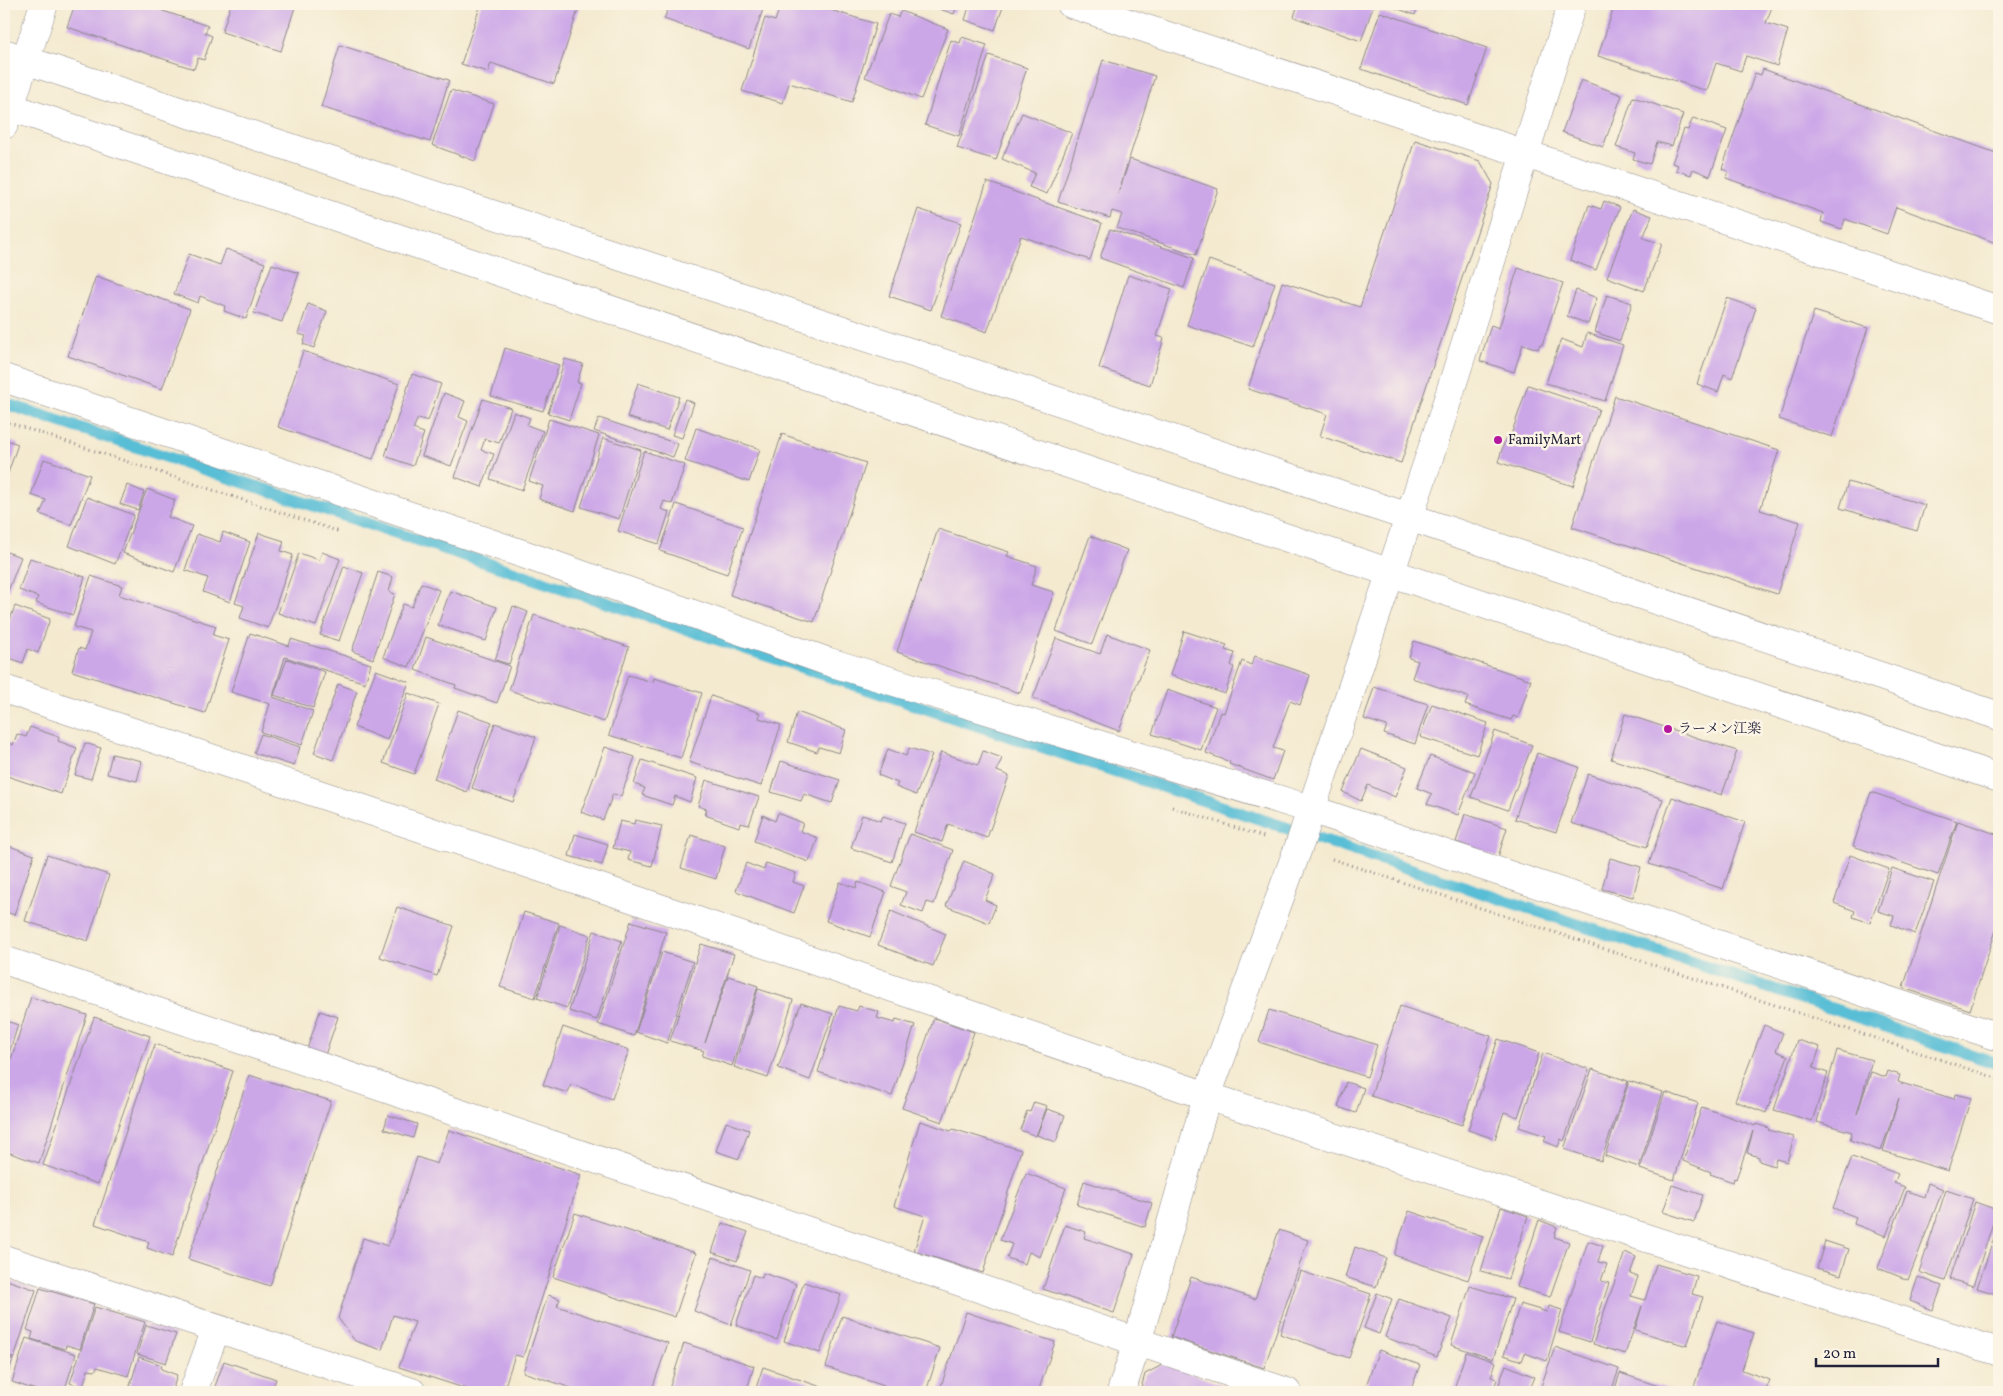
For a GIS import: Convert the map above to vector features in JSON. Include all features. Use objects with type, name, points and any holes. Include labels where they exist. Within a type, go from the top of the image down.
[{"type":"street","points":[[44,4],[14,56],[6,112],[1999,778]]},
{"type":"street","points":[[1071,4],[1999,310]]},
{"type":"street","points":[[1121,1392],[1137,1343],[1207,1096],[1300,843],[1434,443],[1572,4]]},
{"type":"street","points":[[14,56],[1409,517],[1999,716]]},
{"type":"street","points":[[4,378],[526,555],[826,661],[1310,812],[1999,1037]]},
{"type":"street","points":[[4,689],[625,896],[1207,1096],[1999,1352]]},
{"type":"street","points":[[4,960],[1287,1392]]},
{"type":"street","points":[[4,1259],[412,1392]]},
{"type":"street","points":[[193,1392],[216,1329]]},
{"type":"building","points":[[75,4],[142,4],[208,26],[205,33],[212,36],[204,60],[198,58],[194,69],[67,27]]},
{"type":"building","points":[[231,4],[296,4],[281,51],[222,32]]},
{"type":"building","points":[[481,4],[580,4],[554,84],[491,63],[488,72],[461,64]]},
{"type":"building","points":[[670,4],[765,4],[749,49],[664,19]]},
{"type":"building","points":[[781,4],[811,4],[876,24],[852,102],[789,83],[783,103],[742,91],[765,18],[775,21]]},
{"type":"building","points":[[925,4],[958,4],[954,14]]},
{"type":"building","points":[[970,4],[1004,4],[995,30],[965,20]]},
{"type":"building","points":[[1298,4],[1374,4],[1361,41],[1294,17]]},
{"type":"building","points":[[1385,4],[1419,4],[1415,15]]},
{"type":"building","points":[[1615,4],[1773,4],[1766,23],[1788,30],[1777,66],[1746,56],[1741,71],[1716,63],[1707,91],[1598,56]]},
{"type":"building","points":[[901,11],[948,29],[921,99],[865,77],[889,14],[898,17]]},
{"type":"building","points":[[1380,12],[1487,48],[1468,105],[1361,69]]},
{"type":"building","points":[[962,37],[987,45],[959,136],[925,125],[951,40],[960,43]]},
{"type":"building","points":[[340,45],[449,80],[430,142],[321,107]]},
{"type":"building","points":[[989,55],[1027,68],[996,160],[957,148]]},
{"type":"building","points":[[1103,60],[1155,76],[1118,194],[1130,159],[1218,189],[1196,255],[1117,228],[1122,214],[1112,211],[1110,218],[1058,202]]},
{"type":"building","points":[[1763,69],[1999,154],[1999,244],[1896,207],[1887,234],[1845,219],[1842,229],[1821,222],[1823,213],[1726,178],[1728,171],[1722,169],[1755,73],[1761,75]]},
{"type":"building","points":[[1581,80],[1622,95],[1603,147],[1562,132]]},
{"type":"building","points":[[451,90],[494,104],[475,161],[432,145]]},
{"type":"building","points":[[1633,97],[1683,114],[1672,146],[1657,142],[1650,164],[1633,159],[1635,153],[1616,147]]},
{"type":"building","points":[[1022,113],[1072,133],[1047,194],[1029,187],[1035,173],[1002,159]]},
{"type":"building","points":[[1693,118],[1727,130],[1710,176],[1693,169],[1691,175],[1676,170],[1678,165],[1672,163],[1684,129],[1688,130]]},
{"type":"building","points":[[1415,140],[1480,161],[1493,184],[1401,463],[1320,436],[1327,414],[1248,389],[1282,282],[1360,307]]},
{"type":"building","points":[[987,182],[1102,223],[1090,260],[1021,236],[987,332],[941,316]]},
{"type":"building","points":[[1604,201],[1620,207],[1596,270],[1570,260],[1589,205],[1601,209]]},
{"type":"building","points":[[918,209],[961,223],[931,310],[889,296]]},
{"type":"building","points":[[1633,209],[1652,216],[1643,238],[1662,244],[1644,291],[1607,277]]},
{"type":"building","points":[[1110,229],[1194,258],[1184,288],[1100,258]]},
{"type":"building","points":[[226,249],[265,263],[246,319],[224,311],[225,306],[200,296],[198,303],[174,294],[189,254],[220,265]]},
{"type":"building","points":[[1209,260],[1275,283],[1253,347],[1187,325]]},
{"type":"building","points":[[272,264],[299,273],[282,322],[254,313]]},
{"type":"building","points":[[1518,268],[1563,283],[1542,345],[1540,344],[1538,349],[1523,344],[1514,372],[1480,361],[1491,325],[1499,328]]},
{"type":"building","points":[[1128,275],[1172,289],[1157,336],[1164,338],[1150,385],[1099,368]]},
{"type":"building","points":[[96,276],[190,309],[162,389],[68,356]]},
{"type":"building","points":[[1576,290],[1597,298],[1588,324],[1567,316]]},
{"type":"building","points":[[1607,295],[1632,303],[1620,341],[1595,332]]},
{"type":"building","points":[[1727,298],[1756,308],[1732,378],[1724,374],[1718,392],[1697,384]]},
{"type":"building","points":[[308,304],[327,311],[314,348],[303,344],[306,336],[298,334]]},
{"type":"building","points":[[1814,311],[1868,328],[1832,437],[1779,419]]},
{"type":"building","points":[[1587,333],[1623,345],[1605,401],[1546,383],[1561,339],[1583,347]]},
{"type":"building","points":[[505,348],[559,365],[543,411],[491,396]]},
{"type":"building","points":[[303,351],[399,384],[373,459],[278,427]]},
{"type":"building","points":[[565,359],[583,364],[577,382],[581,383],[569,420],[548,413]]},
{"type":"building","points":[[412,374],[441,384],[428,421],[418,418],[413,429],[424,433],[413,466],[385,456]]},
{"type":"building","points":[[638,383],[679,397],[667,430],[627,417]]},
{"type":"building","points":[[1528,385],[1599,409],[1573,486],[1498,462],[1506,437],[1510,438]]},
{"type":"building","points":[[444,393],[465,401],[459,417],[468,421],[451,466],[422,456]]},
{"type":"building","points":[[1615,396],[1779,450],[1760,510],[1800,522],[1777,594],[1572,527]]},
{"type":"building","points":[[483,399],[511,408],[499,443],[485,439],[481,450],[494,454],[482,487],[455,477]]},
{"type":"building","points":[[685,399],[694,403],[682,438],[672,435]]},
{"type":"building","points":[[514,412],[530,418],[527,425],[543,431],[522,490],[490,479]]},
{"type":"building","points":[[599,418],[678,444],[673,457],[594,431]]},
{"type":"building","points":[[549,419],[599,435],[575,511],[539,499],[543,486],[529,481]]},
{"type":"building","points":[[696,428],[760,449],[749,482],[685,461]]},
{"type":"building","points":[[782,434],[866,463],[814,622],[730,595]]},
{"type":"building","points":[[603,438],[641,450],[619,519],[581,507]]},
{"type":"building","points":[[4,439],[18,444],[7,476],[4,475]]},
{"type":"building","points":[[644,451],[685,465],[672,504],[664,501],[661,509],[669,512],[659,544],[618,531]]},
{"type":"building","points":[[44,459],[90,475],[71,525],[40,514],[46,500],[31,495]]},
{"type":"building","points":[[1848,482],[1925,505],[1917,531],[1840,508]]},
{"type":"building","points":[[127,485],[144,492],[138,510],[120,504]]},
{"type":"building","points":[[147,489],[175,500],[168,517],[192,526],[174,572],[123,553]]},
{"type":"building","points":[[87,497],[134,515],[115,564],[69,546]]},
{"type":"building","points":[[676,504],[743,527],[727,574],[660,551]]},
{"type":"building","points":[[938,529],[1009,552],[1007,556],[1037,566],[1031,585],[1054,592],[1020,693],[897,652]]},
{"type":"building","points":[[223,532],[250,542],[230,602],[203,592],[208,578],[185,570],[197,534],[220,542]]},
{"type":"building","points":[[259,533],[284,541],[281,551],[293,555],[268,628],[240,618],[244,606],[235,603]]},
{"type":"building","points":[[1090,536],[1127,550],[1092,644],[1056,631]]},
{"type":"building","points":[[4,551],[21,557],[5,599],[4,598]]},
{"type":"building","points":[[322,552],[340,559],[316,626],[278,613],[299,553],[319,560]]},
{"type":"building","points":[[30,558],[85,577],[73,615],[36,603],[38,597],[19,590]]},
{"type":"building","points":[[344,566],[363,573],[339,641],[320,635]]},
{"type":"building","points":[[378,572],[393,577],[389,592],[395,594],[373,659],[352,651]]},
{"type":"building","points":[[91,576],[122,586],[119,595],[216,626],[213,635],[229,640],[205,713],[72,671],[79,648],[85,650],[91,632],[74,627]]},
{"type":"building","points":[[421,583],[439,590],[409,667],[383,657],[403,604],[412,607]]},
{"type":"building","points":[[450,591],[497,607],[486,641],[438,625]]},
{"type":"building","points":[[15,606],[50,619],[38,653],[28,649],[23,663],[4,656],[4,636]]},
{"type":"building","points":[[513,606],[528,612],[509,664],[495,660]]},
{"type":"building","points":[[534,615],[629,647],[604,722],[509,690]]},
{"type":"building","points":[[1184,631],[1227,645],[1225,650],[1235,653],[1231,665],[1234,667],[1225,694],[1170,675]]},
{"type":"building","points":[[250,633],[289,646],[291,639],[371,664],[365,683],[285,657],[273,697],[313,711],[302,745],[261,732],[270,704],[231,692]]},
{"type":"building","points":[[1107,634],[1150,650],[1119,731],[1033,698],[1056,638],[1100,654]]},
{"type":"building","points":[[426,637],[510,666],[497,703],[455,688],[456,685],[415,670]]},
{"type":"building","points":[[1414,641],[1531,680],[1518,718],[1513,716],[1511,720],[1465,705],[1468,697],[1412,678],[1418,661],[1409,658]]},
{"type":"building","points":[[1255,656],[1310,675],[1300,705],[1290,701],[1273,748],[1283,751],[1273,780],[1229,764],[1230,762],[1206,753],[1220,712],[1224,713],[1242,661],[1251,665]]},
{"type":"building","points":[[287,659],[325,672],[313,708],[274,695]]},
{"type":"building","points":[[376,670],[409,682],[387,740],[354,727]]},
{"type":"building","points":[[628,675],[653,682],[654,678],[702,693],[681,758],[609,735]]},
{"type":"building","points":[[338,684],[357,691],[333,760],[314,753]]},
{"type":"building","points":[[1374,687],[1428,704],[1415,744],[1384,734],[1387,726],[1364,719]]},
{"type":"building","points":[[1167,690],[1216,707],[1201,750],[1152,734]]},
{"type":"building","points":[[408,693],[439,704],[414,774],[383,763]]},
{"type":"building","points":[[711,696],[760,713],[759,718],[781,725],[761,786],[689,762]]},
{"type":"building","points":[[1432,704],[1488,723],[1477,755],[1420,737]]},
{"type":"building","points":[[458,710],[492,722],[467,792],[434,779]]},
{"type":"building","points":[[797,712],[846,730],[839,753],[819,747],[817,752],[788,742]]},
{"type":"building","points":[[1625,714],[1737,751],[1722,795],[1611,759]]},
{"type":"building","points":[[495,723],[536,737],[513,802],[472,788]]},
{"type":"building","points":[[30,727],[59,737],[58,741],[77,748],[61,794],[4,775],[4,756],[8,743],[13,745],[17,734],[26,737]]},
{"type":"building","points":[[1495,731],[1532,745],[1508,810],[1471,797]]},
{"type":"building","points":[[261,734],[300,747],[294,766],[254,753]]},
{"type":"building","points":[[85,743],[101,748],[91,779],[75,775]]},
{"type":"building","points":[[605,747],[635,757],[621,796],[613,794],[603,820],[581,812]]},
{"type":"building","points":[[909,748],[932,755],[916,795],[896,787],[898,783],[878,775],[888,749],[906,756]]},
{"type":"building","points":[[1361,749],[1407,767],[1395,797],[1368,785],[1361,801],[1343,792]]},
{"type":"building","points":[[983,751],[1002,758],[997,771],[1009,776],[987,838],[948,824],[942,842],[914,832],[941,752],[978,765]]},
{"type":"building","points":[[1537,753],[1579,767],[1556,832],[1515,819]]},
{"type":"building","points":[[112,754],[142,761],[137,781],[107,774]]},
{"type":"building","points":[[1430,756],[1475,772],[1458,815],[1427,804],[1432,794],[1417,788]]},
{"type":"building","points":[[642,760],[697,778],[690,802],[675,796],[672,805],[642,795],[645,788],[634,784]]},
{"type":"building","points":[[781,761],[840,780],[832,803],[804,794],[801,801],[771,792]]},
{"type":"building","points":[[1588,774],[1663,799],[1647,847],[1571,823]]},
{"type":"building","points":[[706,780],[759,797],[749,825],[740,823],[739,827],[705,815],[707,809],[698,806]]},
{"type":"building","points":[[1871,792],[1957,821],[1938,875],[1853,846]]},
{"type":"building","points":[[1672,797],[1745,822],[1723,889],[1649,864]]},
{"type":"building","points":[[778,813],[803,823],[800,831],[818,838],[809,862],[754,841],[763,815],[775,821]]},
{"type":"building","points":[[1465,814],[1507,828],[1498,857],[1456,842]]},
{"type":"building","points":[[862,815],[881,821],[883,816],[905,823],[892,862],[851,848]]},
{"type":"building","points":[[635,820],[662,826],[652,866],[628,860],[630,852],[613,848],[620,821],[634,824]]},
{"type":"building","points":[[1958,821],[1999,835],[1999,921],[1970,1010],[1903,988]]},
{"type":"building","points":[[575,834],[608,844],[602,865],[569,856]]},
{"type":"building","points":[[910,834],[953,850],[934,904],[927,902],[923,913],[901,905],[906,892],[891,886]]},
{"type":"building","points":[[691,835],[725,846],[716,879],[681,868]]},
{"type":"building","points":[[4,844],[34,855],[14,915],[4,911]]},
{"type":"building","points":[[47,855],[109,875],[88,941],[25,921]]},
{"type":"building","points":[[1850,855],[1889,869],[1870,923],[1853,917],[1855,911],[1834,903]]},
{"type":"building","points":[[1610,858],[1641,867],[1633,897],[1602,889]]},
{"type":"building","points":[[964,861],[995,874],[985,900],[996,905],[989,923],[946,906]]},
{"type":"building","points":[[746,863],[764,870],[766,863],[796,873],[793,882],[804,886],[794,913],[736,891]]},
{"type":"building","points":[[1892,868],[1934,882],[1915,934],[1891,925],[1894,916],[1878,911]]},
{"type":"building","points":[[840,882],[856,888],[858,882],[886,892],[870,937],[826,921]]},
{"type":"building","points":[[397,907],[454,926],[437,976],[380,957]]},
{"type":"building","points":[[891,911],[946,934],[933,966],[878,945]]},
{"type":"building","points":[[524,912],[559,923],[535,998],[500,987]]},
{"type":"building","points":[[631,921],[666,932],[634,1036],[598,1024]]},
{"type":"building","points":[[560,925],[590,935],[567,1008],[537,998]]},
{"type":"building","points":[[594,931],[622,941],[597,1020],[569,1011]]},
{"type":"building","points":[[701,944],[734,954],[705,1043],[728,976],[758,986],[732,1066],[702,1056],[704,1051],[670,1041]]},
{"type":"building","points":[[662,952],[693,962],[667,1043],[636,1032]]},
{"type":"building","points":[[758,989],[793,1000],[768,1078],[734,1067]]},
{"type":"building","points":[[31,997],[87,1015],[39,1163],[4,1151],[4,1081]]},
{"type":"building","points":[[801,1003],[833,1014],[810,1080],[778,1068]]},
{"type":"building","points":[[839,1006],[857,1011],[859,1006],[879,1012],[877,1018],[895,1023],[896,1019],[915,1025],[892,1096],[818,1072]]},
{"type":"building","points":[[1400,1006],[1491,1036],[1462,1125],[1371,1096]]},
{"type":"building","points":[[1269,1010],[1377,1045],[1367,1077],[1259,1042]]},
{"type":"building","points":[[320,1011],[338,1017],[325,1055],[307,1049]]},
{"type":"building","points":[[94,1017],[150,1036],[98,1184],[43,1165]]},
{"type":"building","points":[[934,1018],[974,1032],[942,1122],[902,1108]]},
{"type":"building","points":[[4,1020],[18,1025],[4,1069]]},
{"type":"building","points":[[1764,1025],[1783,1033],[1776,1051],[1788,1056],[1766,1113],[1735,1101]]},
{"type":"building","points":[[563,1027],[629,1050],[612,1099],[571,1084],[568,1093],[543,1085]]},
{"type":"building","points":[[1498,1039],[1539,1053],[1518,1117],[1504,1112],[1495,1139],[1468,1130]]},
{"type":"building","points":[[1797,1040],[1820,1047],[1813,1068],[1828,1073],[1812,1121],[1774,1110]]},
{"type":"building","points":[[155,1044],[233,1071],[172,1257],[147,1248],[149,1242],[95,1224]]},
{"type":"building","points":[[1837,1050],[1872,1060],[1857,1114],[1871,1072],[1886,1077],[1888,1071],[1900,1075],[1898,1082],[1954,1099],[1955,1094],[1971,1098],[1948,1171],[1883,1151],[1899,1098],[1881,1151],[1850,1140],[1852,1132],[1817,1122]]},
{"type":"building","points":[[1543,1053],[1589,1069],[1564,1141],[1561,1139],[1558,1147],[1544,1141],[1546,1136],[1519,1127]]},
{"type":"building","points":[[1592,1069],[1628,1081],[1601,1161],[1564,1149]]},
{"type":"building","points":[[249,1075],[331,1101],[270,1286],[188,1259]]},
{"type":"building","points":[[1629,1081],[1663,1092],[1639,1167],[1605,1156]]},
{"type":"building","points":[[1346,1082],[1364,1088],[1356,1113],[1338,1107]]},
{"type":"building","points":[[1665,1092],[1698,1103],[1674,1180],[1640,1169]]},
{"type":"building","points":[[1034,1102],[1047,1106],[1036,1136],[1020,1130],[1027,1111],[1030,1112]]},
{"type":"building","points":[[1702,1107],[1755,1126],[1756,1124],[1769,1128],[1768,1130],[1794,1137],[1787,1162],[1776,1159],[1774,1166],[1759,1161],[1759,1157],[1747,1153],[1753,1131],[1736,1179],[1734,1178],[1733,1182],[1710,1174],[1711,1172],[1683,1161]]},
{"type":"building","points":[[1047,1109],[1065,1115],[1056,1142],[1037,1135]]},
{"type":"building","points":[[388,1115],[417,1124],[413,1138],[384,1129]]},
{"type":"building","points":[[920,1121],[1021,1150],[983,1273],[914,1251],[925,1216],[894,1206]]},
{"type":"building","points":[[726,1122],[749,1130],[739,1159],[716,1151]]},
{"type":"building","points":[[449,1130],[581,1175],[523,1357],[515,1355],[503,1392],[476,1392],[399,1367],[415,1322],[393,1315],[382,1350],[355,1341],[338,1318],[363,1238],[388,1246],[417,1157],[437,1164]]},
{"type":"building","points":[[1852,1157],[1898,1174],[1894,1183],[1905,1187],[1886,1236],[1854,1224],[1856,1217],[1833,1208]]},
{"type":"building","points":[[1026,1173],[1066,1188],[1040,1257],[1029,1252],[1025,1264],[1007,1258],[1012,1244],[1000,1240]]},
{"type":"building","points":[[1084,1181],[1152,1203],[1145,1227],[1077,1205]]},
{"type":"building","points":[[1928,1183],[1943,1189],[1908,1280],[1878,1268],[1907,1191],[1924,1197]]},
{"type":"building","points":[[1672,1185],[1703,1195],[1694,1222],[1663,1212]]},
{"type":"building","points":[[1946,1190],[1973,1199],[1945,1281],[1919,1272]]},
{"type":"building","points":[[1975,1202],[1997,1210],[1973,1286],[1950,1279]]},
{"type":"building","points":[[1501,1207],[1528,1216],[1508,1279],[1481,1271]]},
{"type":"building","points":[[1409,1211],[1483,1236],[1468,1280],[1394,1255]]},
{"type":"building","points":[[575,1213],[696,1253],[675,1317],[553,1277]]},
{"type":"building","points":[[1539,1220],[1557,1227],[1554,1237],[1569,1242],[1550,1297],[1517,1287]]},
{"type":"building","points":[[722,1223],[748,1232],[737,1261],[712,1252]]},
{"type":"building","points":[[1999,1223],[1999,1295],[1977,1288]]},
{"type":"building","points":[[1065,1225],[1086,1232],[1084,1238],[1134,1254],[1114,1313],[1043,1289]]},
{"type":"building","points":[[1279,1230],[1308,1240],[1264,1368],[1171,1337],[1191,1277],[1255,1299]]},
{"type":"building","points":[[1588,1241],[1603,1246],[1598,1262],[1607,1264],[1601,1281],[1609,1283],[1590,1342],[1559,1332]]},
{"type":"building","points":[[1825,1241],[1849,1249],[1841,1275],[1817,1268]]},
{"type":"building","points":[[1355,1247],[1386,1258],[1376,1287],[1345,1277]]},
{"type":"building","points":[[1625,1252],[1636,1257],[1630,1274],[1638,1277],[1631,1296],[1645,1300],[1656,1264],[1697,1276],[1692,1294],[1703,1297],[1687,1346],[1635,1330],[1642,1306],[1625,1354],[1593,1344]]},
{"type":"building","points":[[713,1257],[750,1270],[731,1325],[694,1311]]},
{"type":"building","points":[[1300,1271],[1371,1294],[1349,1358],[1280,1334]]},
{"type":"building","points":[[763,1273],[796,1284],[777,1340],[736,1325],[753,1275],[762,1278]]},
{"type":"building","points":[[1918,1277],[1942,1286],[1933,1310],[1910,1301]]},
{"type":"building","points":[[4,1279],[36,1290],[14,1358],[4,1354]]},
{"type":"building","points":[[804,1282],[841,1295],[820,1353],[784,1341]]},
{"type":"building","points":[[1470,1286],[1513,1299],[1493,1359],[1451,1345]]},
{"type":"building","points":[[40,1288],[94,1304],[80,1349],[66,1345],[65,1349],[31,1339],[33,1332],[27,1330]]},
{"type":"building","points":[[1377,1293],[1392,1299],[1379,1334],[1364,1328]]},
{"type":"building","points":[[548,1295],[560,1299],[557,1306],[668,1343],[651,1392],[583,1392],[523,1372]]},
{"type":"building","points":[[1399,1299],[1452,1318],[1437,1357],[1385,1337]]},
{"type":"building","points":[[1520,1304],[1547,1312],[1549,1306],[1562,1310],[1547,1361],[1525,1353],[1522,1361],[1504,1355]]},
{"type":"building","points":[[95,1307],[145,1322],[128,1376],[97,1367],[95,1371],[88,1370],[81,1392],[79,1392],[74,1390],[76,1385],[70,1383]]},
{"type":"building","points":[[966,1312],[1055,1342],[1038,1392],[939,1392]]},
{"type":"building","points":[[842,1316],[940,1348],[926,1392],[903,1392],[826,1367]]},
{"type":"building","points":[[1717,1321],[1754,1333],[1742,1370],[1770,1380],[1765,1392],[1692,1392]]},
{"type":"building","points":[[146,1325],[176,1334],[166,1363],[137,1354]]},
{"type":"building","points":[[26,1338],[76,1354],[64,1392],[42,1392],[12,1382]]},
{"type":"building","points":[[684,1343],[754,1366],[748,1386],[756,1388],[763,1367],[836,1392],[668,1392]]},
{"type":"building","points":[[1555,1347],[1619,1369],[1611,1392],[1539,1392]]},
{"type":"building","points":[[1379,1350],[1420,1365],[1410,1392],[1375,1392],[1365,1388]]},
{"type":"building","points":[[1466,1352],[1496,1362],[1491,1377],[1497,1379],[1493,1392],[1453,1392]]},
{"type":"building","points":[[4,1357],[13,1359],[4,1386]]},
{"type":"building","points":[[139,1357],[162,1365],[161,1369],[177,1375],[172,1392],[128,1392]]},
{"type":"building","points":[[224,1361],[276,1379],[271,1392],[213,1392]]},
{"type":"building","points":[[1164,1364],[1243,1392],[1140,1392],[1145,1374]]},
{"type":"building","points":[[1506,1365],[1535,1377],[1530,1389],[1538,1392],[1496,1392]]},
{"type":"building","points":[[1620,1373],[1676,1392],[1614,1392]]},
{"type":"waterway","points":[[4,403],[1999,1064]]},
{"type":"place","name":"FamilyMart","points":[[1498,440]]},
{"type":"place","name":"ラーメン江楽","points":[[1668,729]]}]
